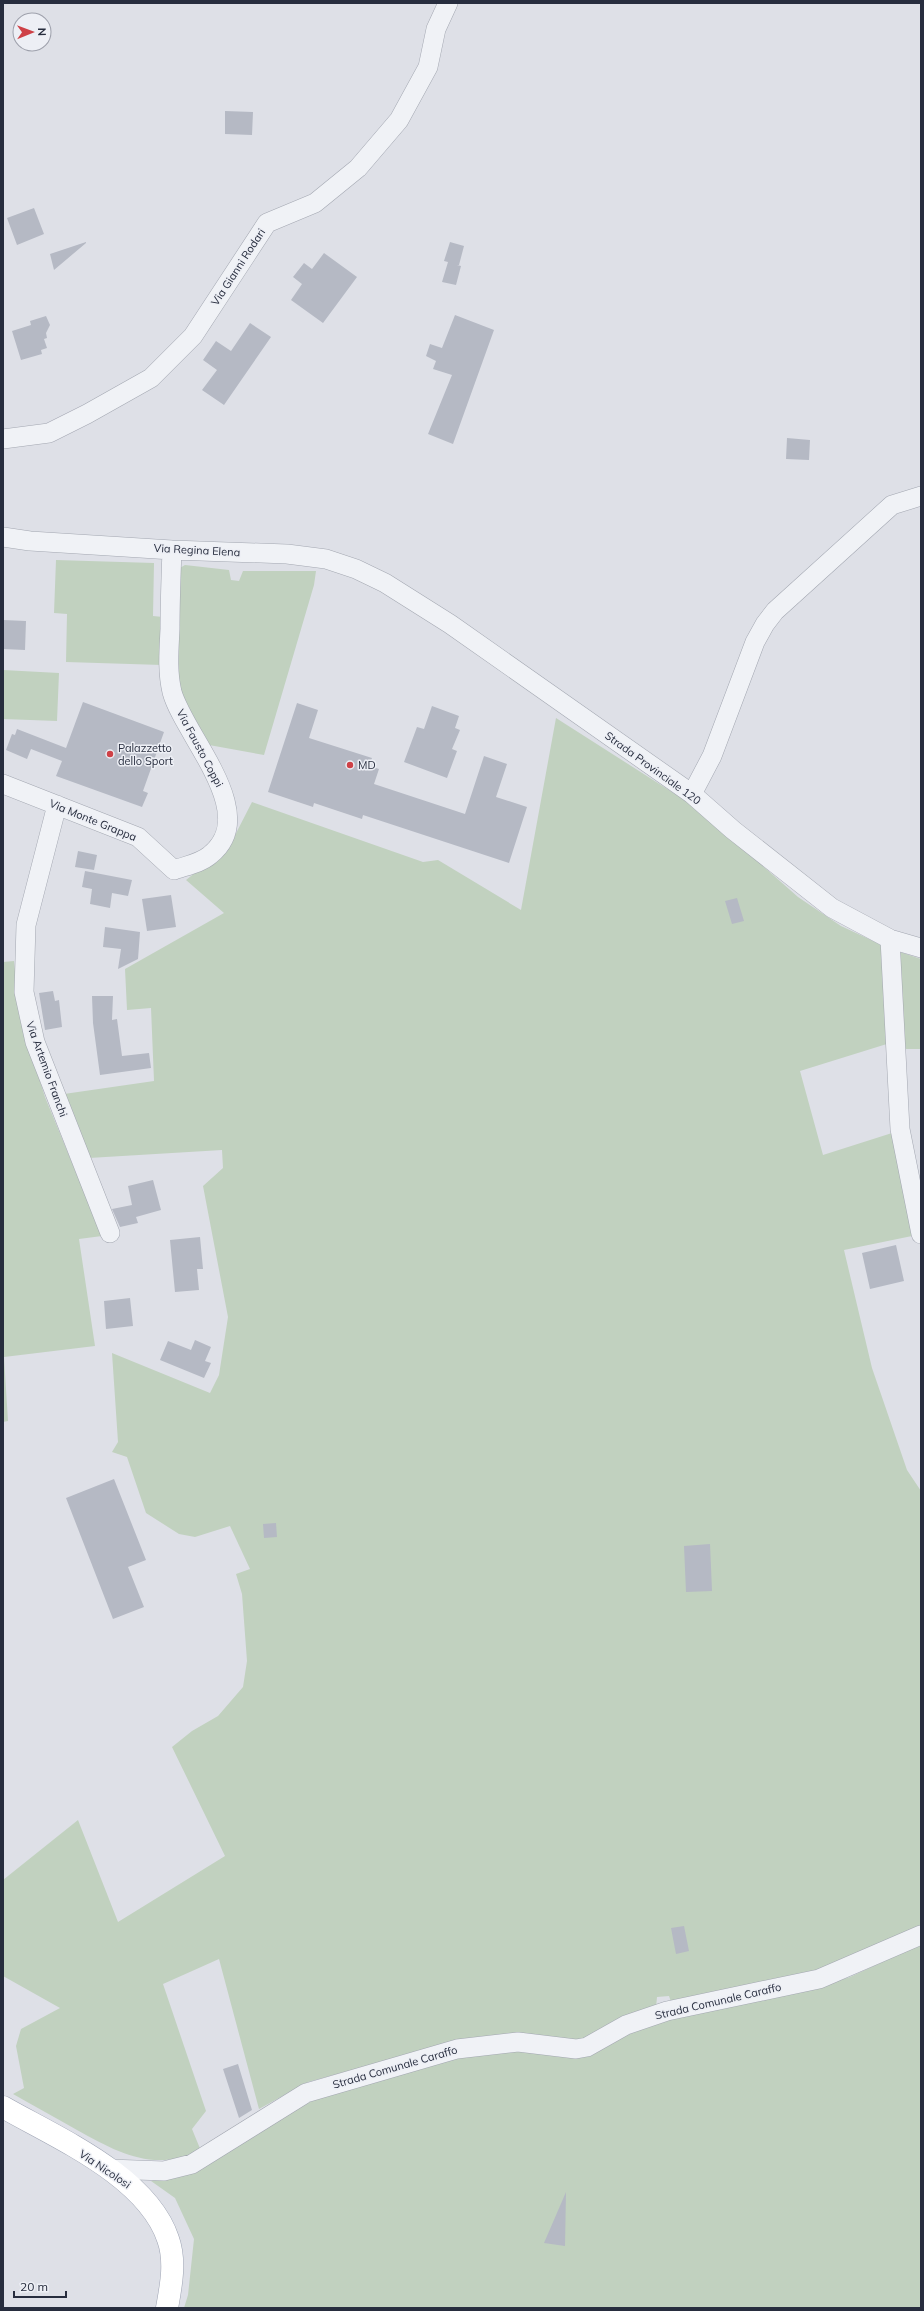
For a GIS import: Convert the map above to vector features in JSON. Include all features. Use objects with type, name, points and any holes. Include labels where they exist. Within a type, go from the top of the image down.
[{"type":"main road","name":"Via Nicolosi","points":[[3,2107],[109,2169],[129,2183],[146,2201],[160,2220],[169,2240],[172,2257],[172,2282],[167,2308]]},
{"type":"street","name":"Via Gianni Rodari","points":[[3,439],[49,433],[87,414],[151,378],[183,347],[193,336],[267,223],[315,203],[358,168],[399,120],[428,67],[436,29],[448,3]]},
{"type":"street","points":[[692,794],[712,756],[755,642],[765,624],[775,611],[869,524],[892,505],[921,496]]},
{"type":"street","name":"Via Regina Elena","points":[[3,536],[30,541],[172,550],[287,554],[326,559],[356,569],[385,583]]},
{"type":"street","name":"Via Fausto Coppi","points":[[172,550],[168,672],[172,692],[180,714],[224,794],[227,813],[226,832],[219,846],[210,856],[174,870]]},
{"type":"street","name":"Strada Provinciale 120","points":[[385,583],[450,624],[692,794],[733,830],[832,908],[890,939],[921,948]]},
{"type":"street","name":"Via Monte Grappa","points":[[3,784],[138,837],[174,870]]},
{"type":"street","name":"Via Artemio Franchi","points":[[57,805],[26,925],[24,992],[35,1042],[110,1233]]},
{"type":"street","points":[[890,939],[900,1129],[921,1234]]},
{"type":"street","name":"Strada Comunale Caraffo","points":[[109,2169],[164,2171],[192,2164],[306,2093],[457,2048],[518,2042],[576,2049],[582,2048],[626,2025],[667,2011],[819,1979],[921,1935]]},
{"type":"green space","points":[[56,560],[154,563],[153,616],[163,617],[162,665],[66,662],[67,614],[54,613]]},
{"type":"green space","points":[[185,565],[229,570],[231,580],[239,581],[243,571],[316,571],[314,585],[264,755],[209,745],[176,684],[178,569]]},
{"type":"green space","points":[[3,670],[59,673],[57,721],[3,719]]},
{"type":"green space","points":[[556,718],[697,808],[798,897],[841,926],[884,946],[890,1043],[800,1071],[823,1155],[892,1133],[912,1236],[844,1250],[872,1368],[907,1470],[921,1491],[921,1925],[815,1971],[671,2002],[669,1996],[657,1997],[656,2008],[587,2039],[461,2040],[308,2082],[259,2109],[219,1959],[163,1984],[206,2111],[192,2129],[201,2151],[167,2160],[151,2160],[136,2157],[107,2146],[13,2094],[24,2088],[16,2046],[21,2029],[60,2008],[3,1976],[3,1880],[78,1820],[118,1922],[225,1856],[172,1747],[192,1731],[218,1716],[243,1687],[247,1661],[242,1594],[236,1574],[250,1569],[230,1526],[195,1537],[179,1534],[146,1513],[127,1457],[112,1452],[118,1442],[112,1353],[210,1393],[219,1375],[228,1317],[203,1186],[223,1168],[222,1150],[89,1158],[64,1094],[154,1081],[151,1008],[127,1010],[125,969],[224,913],[186,880],[230,845],[252,802],[423,862],[438,860],[521,910]]},
{"type":"green space","points":[[897,951],[921,959],[921,1049],[904,1049]]},
{"type":"green space","points":[[14,961],[19,1014],[45,1097],[102,1236],[79,1239],[95,1346],[4,1357],[8,1421],[3,1422],[3,962]]},
{"type":"green space","points":[[921,1944],[921,2308],[184,2308],[188,2295],[194,2239],[175,2198],[151,2181],[172,2175],[311,2096],[403,2070],[503,2049],[562,2055],[629,2028],[811,1989],[850,1977]]},
{"type":"building","points":[[225,111],[253,112],[252,135],[225,134]]},
{"type":"building","points":[[34,208],[44,234],[17,245],[7,218]]},
{"type":"building","points":[[450,242],[464,246],[459,265],[457,265],[461,266],[456,285],[442,282],[448,262],[444,261]]},
{"type":"building","points":[[86,243],[54,270],[50,254]]},
{"type":"building","points":[[324,253],[357,277],[323,323],[291,300],[302,284],[293,277],[304,263],[312,269]]},
{"type":"building","points":[[455,315],[494,330],[453,444],[428,434],[452,375],[433,369],[436,361],[426,356],[430,344],[442,348]]},
{"type":"building","points":[[46,316],[50,325],[46,333],[47,338],[44,339],[47,348],[41,350],[42,354],[21,360],[12,331],[31,325],[30,321]]},
{"type":"building","points":[[250,323],[271,337],[224,405],[202,390],[217,370],[203,360],[216,341],[231,351]]},
{"type":"building","points":[[787,438],[810,440],[809,460],[786,459]]},
{"type":"building","points":[[3,620],[26,621],[25,650],[3,649]]},
{"type":"building","name":"Palazzetto dello Sport","points":[[83,702],[164,732],[143,791],[148,793],[142,807],[56,776],[62,761],[31,749],[27,759],[6,750],[12,734],[15,735],[17,729],[66,748]]},
{"type":"building","points":[[297,703],[318,710],[309,738],[372,758],[369,766],[379,769],[374,784],[465,814],[484,756],[507,764],[496,797],[527,807],[509,863],[363,815],[362,819],[314,803],[313,807],[268,792]]},
{"type":"building","points":[[432,706],[459,716],[455,728],[460,730],[452,749],[457,751],[447,778],[404,762],[417,727],[424,729]]},
{"type":"building","points":[[78,851],[97,855],[94,870],[75,867]]},
{"type":"building","points":[[85,871],[132,880],[128,896],[112,893],[110,908],[90,904],[92,889],[82,887]]},
{"type":"building","points":[[171,895],[176,927],[147,931],[142,899]]},
{"type":"building","points":[[737,898],[744,921],[732,924],[725,901]]},
{"type":"building","points":[[105,927],[140,932],[138,959],[118,969],[121,949],[103,947]]},
{"type":"building","points":[[53,991],[55,1001],[59,1000],[62,1027],[45,1030],[39,993]]},
{"type":"building","points":[[92,996],[113,996],[112,1020],[117,1019],[122,1056],[149,1053],[151,1068],[100,1075],[93,1023]]},
{"type":"building","points":[[153,1180],[161,1210],[136,1217],[138,1223],[120,1227],[112,1209],[132,1205],[128,1186]]},
{"type":"building","points":[[200,1237],[203,1269],[197,1269],[199,1290],[175,1292],[170,1240]]},
{"type":"building","points":[[896,1245],[904,1281],[870,1289],[862,1253]]},
{"type":"building","points":[[130,1298],[133,1326],[106,1329],[104,1301]]},
{"type":"building","points":[[195,1340],[211,1347],[205,1361],[211,1363],[204,1378],[160,1360],[168,1341],[191,1350]]},
{"type":"building","points":[[114,1479],[146,1560],[128,1567],[144,1607],[113,1619],[66,1498]]},
{"type":"building","points":[[276,1523],[277,1537],[264,1538],[263,1524]]},
{"type":"building","points":[[710,1544],[712,1591],[686,1592],[684,1546]]},
{"type":"building","points":[[684,1926],[689,1951],[676,1954],[671,1928]]},
{"type":"building","points":[[238,2064],[252,2110],[239,2118],[223,2069]]},
{"type":"building","points":[[566,2192],[565,2246],[544,2243]]},
{"type":"place","name":"Palazzetto dello Sport","points":[[110,754]]},
{"type":"place","name":"MD","points":[[350,765]]}]
